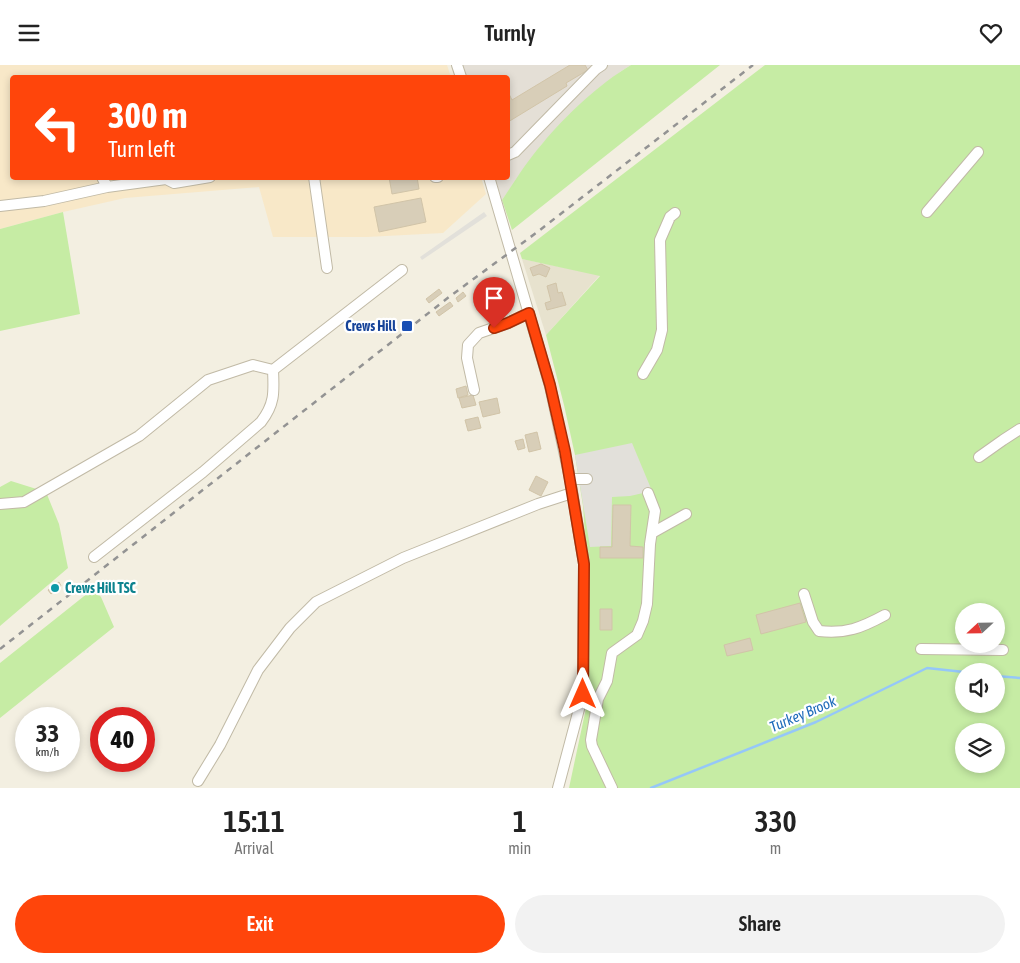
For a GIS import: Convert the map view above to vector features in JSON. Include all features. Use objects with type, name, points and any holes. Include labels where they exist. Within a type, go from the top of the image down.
[{"type":"street","points":[[510,154],[515,152],[602,65]]},
{"type":"street","points":[[927,213],[978,152]]},
{"type":"street","points":[[104,180],[108,187]]},
{"type":"street","points":[[0,206],[44,201],[142,180]]},
{"type":"street","points":[[168,180],[174,183],[192,180]]},
{"type":"street","points":[[314,180],[326,269]]},
{"type":"street","points":[[491,180],[550,385],[570,479],[584,564],[583,694],[558,788]]},
{"type":"street","points":[[643,374],[657,350],[662,331],[660,243],[670,217],[675,213]]},
{"type":"street","points":[[273,370],[402,271]]},
{"type":"street","points":[[474,390],[467,358],[468,345],[479,333],[529,313]]},
{"type":"street","points":[[0,504],[24,502],[139,436],[208,380],[253,365],[273,370]]},
{"type":"street","points":[[94,557],[203,472],[261,422],[268,413],[272,403],[274,394],[273,370]]},
{"type":"street","points":[[979,457],[1020,429]]},
{"type":"street","points":[[570,479],[587,479]]},
{"type":"street","points":[[198,781],[220,745],[258,670],[290,628],[316,602],[403,558],[538,504],[572,493]]},
{"type":"street","points":[[612,788],[592,745],[592,732],[598,699],[607,681],[612,653],[637,635],[647,604],[650,544],[655,511],[648,493]]},
{"type":"street","points":[[652,533],[686,514]]},
{"type":"street","points":[[804,594],[813,622],[819,631],[837,633],[855,629],[885,615]]},
{"type":"street","points":[[922,649],[955,649]]},
{"type":"shaded area","points":[[0,65],[447,65],[450,75],[10,75],[10,180],[482,180],[486,194],[443,233],[367,237],[273,237],[259,187],[125,198],[0,229]]},
{"type":"shaded area","points":[[461,65],[631,65],[581,104],[542,144],[502,200],[496,180],[510,180],[510,75],[464,75]]},
{"type":"shaded area","points":[[484,212],[487,216],[422,260],[420,257]]},
{"type":"shaded area","points":[[522,259],[600,275],[546,335]]},
{"type":"shaded area","points":[[632,443],[652,491],[630,496],[612,497],[611,546],[590,547],[575,455]]},
{"type":"green space","points":[[631,65],[720,65],[512,230],[502,200],[526,164],[572,111],[607,81]]},
{"type":"green space","points":[[765,65],[1020,65],[1020,788],[569,788],[589,694],[587,564],[583,506],[575,455],[546,335],[600,276],[522,259],[520,253]]},
{"type":"green space","points":[[63,212],[80,314],[0,331],[0,229]]},
{"type":"green space","points":[[11,481],[46,492],[59,524],[68,568],[0,626],[0,487]]},
{"type":"green space","points":[[93,589],[101,597],[114,627],[0,718],[0,663]]},
{"type":"building","points":[[570,65],[585,65],[588,70],[566,83],[567,86],[510,121],[510,96],[512,100]]},
{"type":"building","points":[[390,180],[418,180],[419,189],[392,194]]},
{"type":"building","points":[[421,198],[426,222],[379,232],[374,207]]},
{"type":"building","points":[[541,264],[550,268],[546,277],[539,274],[533,276],[530,268]]},
{"type":"building","points":[[556,283],[558,293],[562,292],[566,305],[547,310],[545,303],[551,301],[547,286]]},
{"type":"building","points":[[439,289],[442,293],[429,303],[426,299]]},
{"type":"building","points":[[463,292],[466,296],[458,302],[456,298]]},
{"type":"building","points":[[450,302],[453,306],[439,316],[436,312]]},
{"type":"building","points":[[466,386],[468,395],[458,398],[456,389]]},
{"type":"building","points":[[473,395],[476,405],[462,408],[459,398]]},
{"type":"building","points":[[497,398],[500,413],[483,417],[479,402]]},
{"type":"building","points":[[478,417],[481,428],[468,431],[465,420]]},
{"type":"building","points":[[537,432],[541,449],[529,452],[525,435]]},
{"type":"building","points":[[523,439],[525,448],[518,450],[515,441]]},
{"type":"building","points":[[536,476],[548,482],[541,496],[529,490]]},
{"type":"building","points":[[613,505],[631,505],[630,546],[643,547],[643,558],[600,558],[600,547],[612,547]]},
{"type":"building","name":"Crews Hill TSC","points":[[59,582],[61,586],[51,594],[48,590]]},
{"type":"building","points":[[800,603],[806,622],[761,634],[756,615]]},
{"type":"building","points":[[600,609],[612,609],[612,630],[600,630]]},
{"type":"building","points":[[750,638],[753,650],[727,656],[724,645]]},
{"type":"waterway","name":"Turkey Brook","points":[[651,788],[816,722],[927,668],[955,671]]},
{"type":"waterway","name":"Turkey Brook","points":[[1005,677],[1020,678]]},
{"type":"railway","points":[[0,649],[449,297],[536,233],[753,65]]},
{"type":"place","name":"Crews Hill","points":[[407,326]]},
{"type":"place","name":"Crews Hill TSC","points":[[55,588]]},
{"type":"route","points":[[494,328],[529,313],[550,385],[565,451],[584,564],[583,694]]}]
